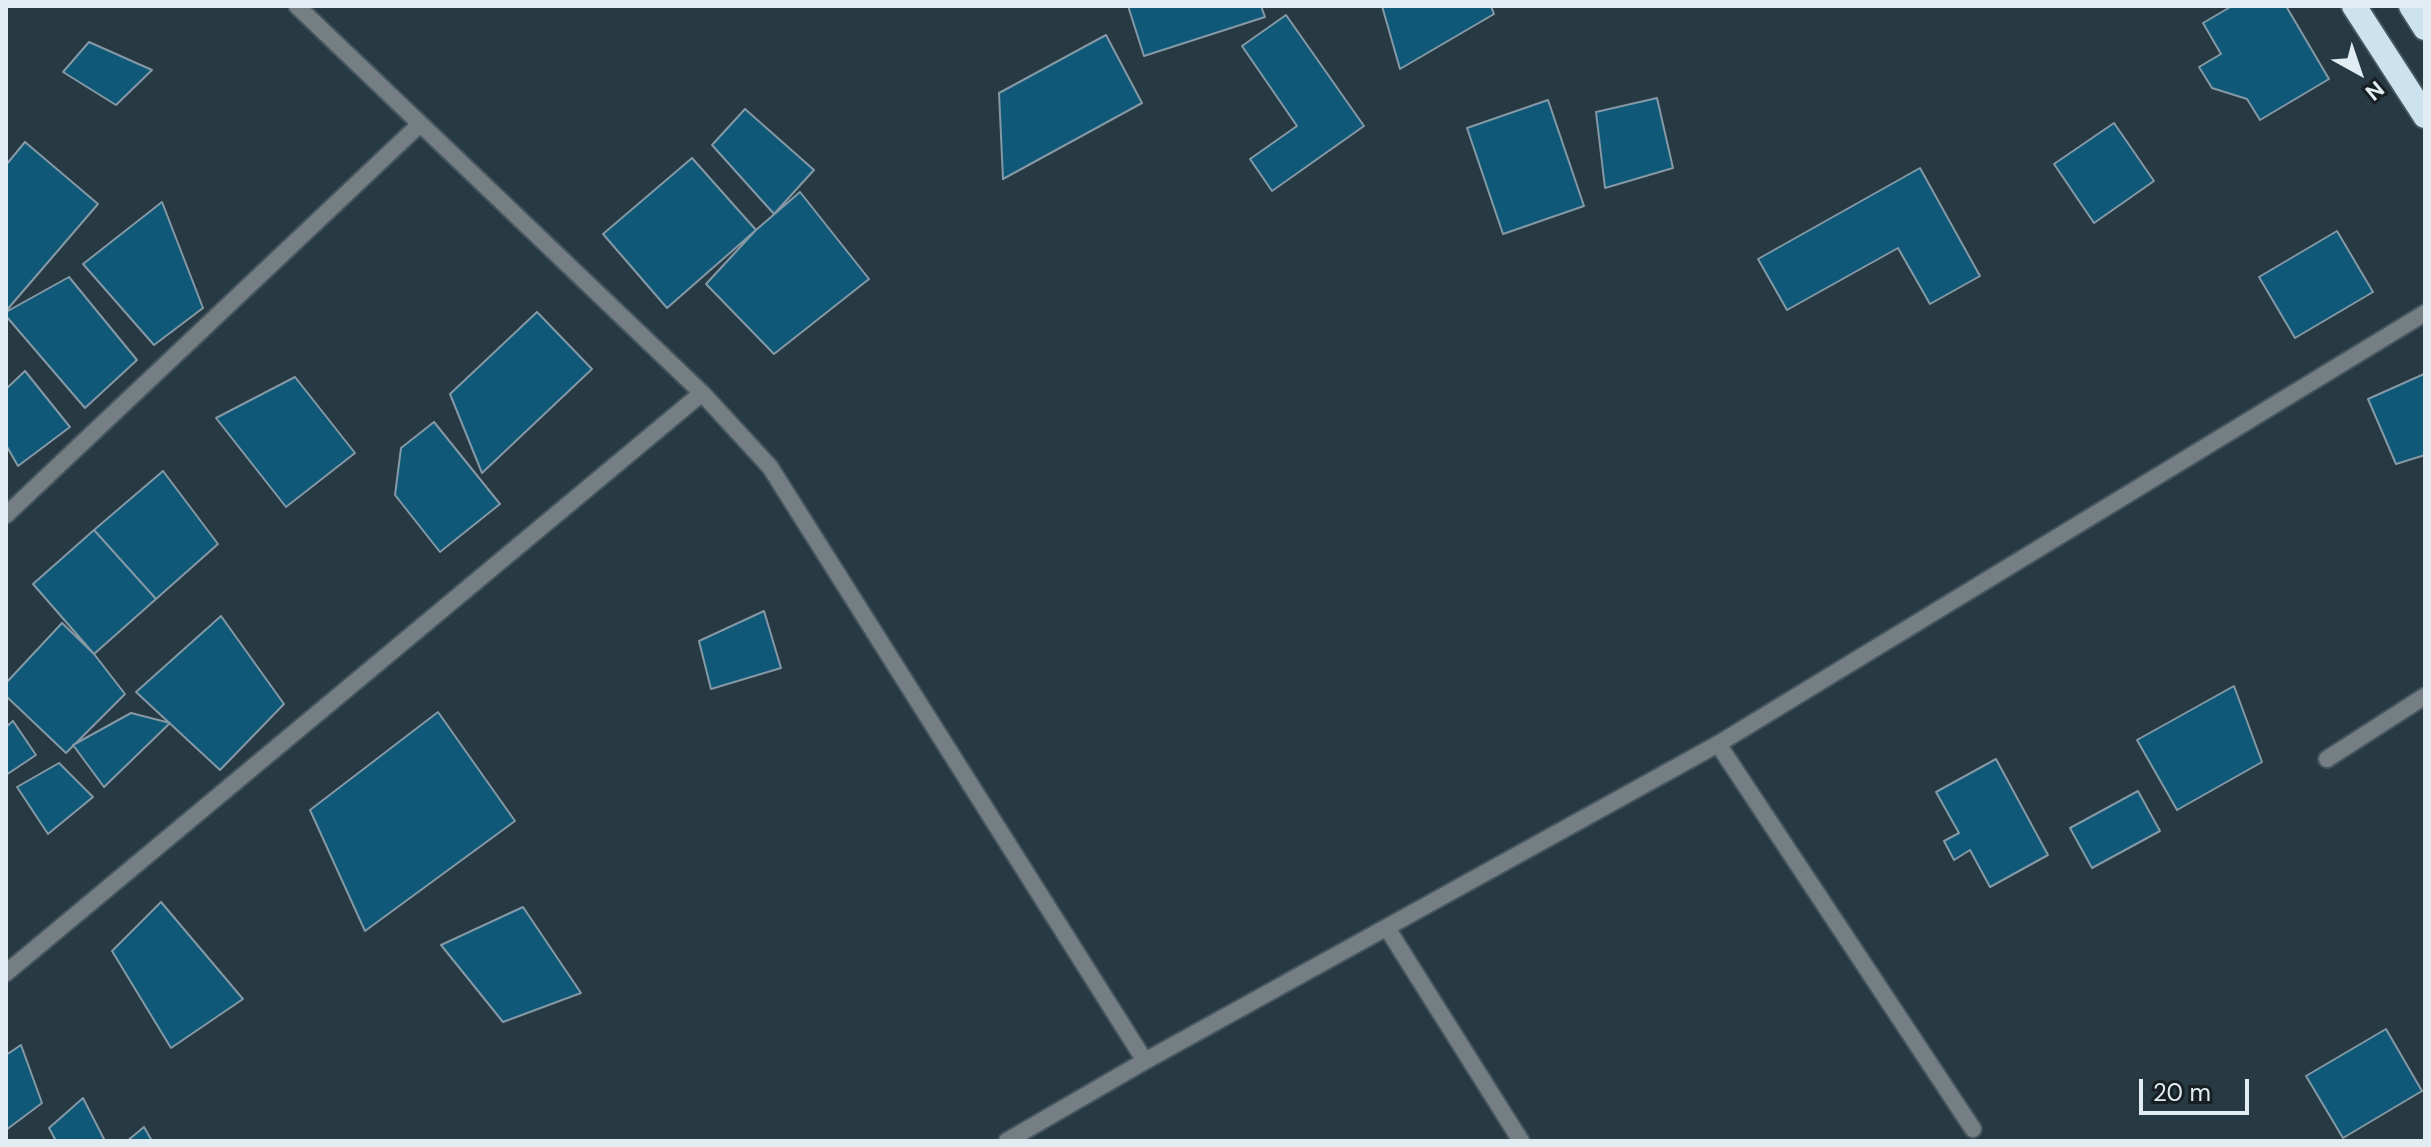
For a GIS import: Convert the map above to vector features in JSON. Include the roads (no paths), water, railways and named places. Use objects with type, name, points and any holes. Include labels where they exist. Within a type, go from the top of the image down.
[{"type":"highway","points":[[2354,6],[2425,116]]},
{"type":"highway","points":[[2411,6],[2425,28]]},
{"type":"street","points":[[297,6],[702,393],[770,467],[1145,1061]]},
{"type":"street","points":[[6,515],[419,125]]},
{"type":"street","points":[[1007,1141],[1145,1061],[1718,744],[2425,313]]},
{"type":"street","points":[[6,973],[702,393]]},
{"type":"street","points":[[2327,759],[2425,696]]},
{"type":"street","points":[[1718,744],[1973,1129]]},
{"type":"street","points":[[1387,928],[1521,1141]]}]
